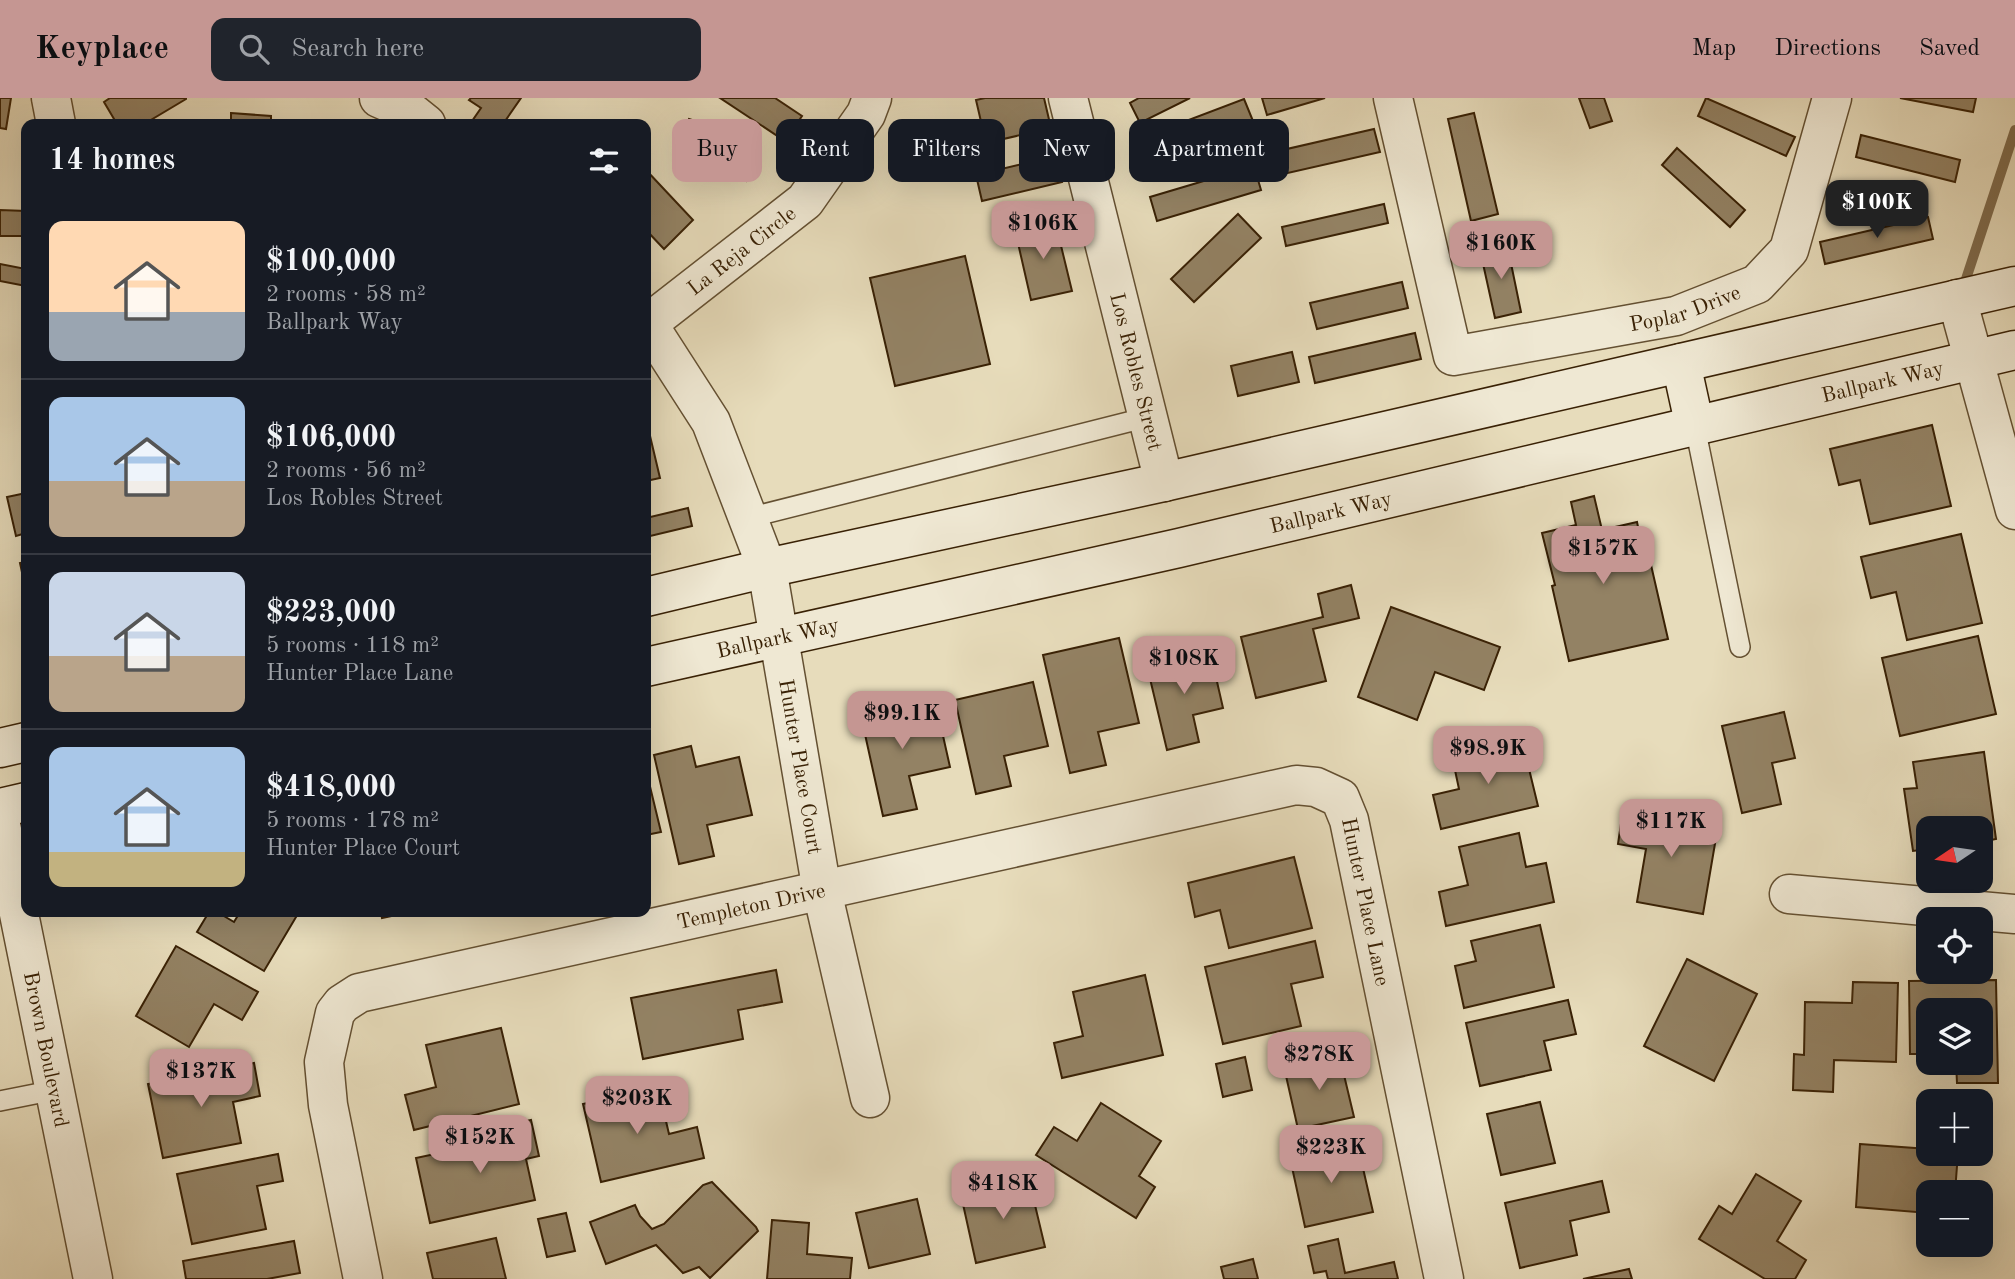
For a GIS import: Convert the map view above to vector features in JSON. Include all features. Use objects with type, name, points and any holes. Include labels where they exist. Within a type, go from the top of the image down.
[{"type":"street","points":[[51,98],[55,119]]},
{"type":"street","name":"La Reja Circle","points":[[651,320],[805,201],[866,114],[872,98]]},
{"type":"street","name":"Los Robles Street","points":[[1068,98],[1164,482]]},
{"type":"street","name":"Poplar Drive","points":[[1393,98],[1453,356],[1676,316],[1758,284],[1789,250],[1832,98]]},
{"type":"street","points":[[651,596],[1164,482],[2015,286]]},
{"type":"street","points":[[1957,299],[2015,510]]},
{"type":"street","points":[[651,329],[711,422],[767,568],[778,639]]},
{"type":"street","name":"Ballpark Way","points":[[651,666],[1695,427],[2015,350]]},
{"type":"street","points":[[1681,363],[1695,427]]},
{"type":"street","name":"Hunter Place Court","points":[[778,639],[822,891],[870,1098]]},
{"type":"street","points":[[0,748],[21,742]]},
{"type":"street","name":"Templeton Drive","points":[[363,1279],[328,1105],[324,1062],[335,1013],[342,1004],[359,993],[1296,785],[1316,786]]},
{"type":"street","name":"Hunter Place Lane","points":[[1316,786],[1340,798],[1349,820],[1444,1279]]},
{"type":"street","points":[[0,808],[21,803]]},
{"type":"street","name":"Brown Boulevard","points":[[0,820],[93,1279]]},
{"type":"street","points":[[1789,894],[2015,914]]},
{"type":"lane","points":[[747,518],[1148,417]]},
{"type":"lane","points":[[1695,427],[1740,647]]},
{"type":"lane","points":[[0,1101],[55,1090]]},
{"type":"building","points":[[0,98],[11,98],[6,129],[0,128]]},
{"type":"building","points":[[110,98],[186,98],[152,119],[114,119],[104,102]]},
{"type":"building","points":[[521,98],[506,119],[473,119],[481,108],[469,100]]},
{"type":"building","points":[[720,98],[775,98],[802,116],[800,119],[776,119],[776,135],[762,126],[762,119],[752,119]]},
{"type":"building","points":[[1044,98],[1049,119],[1019,119],[1019,135],[1005,139],[1005,119],[980,119],[976,100]]},
{"type":"building","points":[[1139,98],[1190,98],[1148,119],[1138,119],[1130,103]]},
{"type":"building","points":[[1262,98],[1325,98],[1267,115]]},
{"type":"building","points":[[1579,98],[1604,98],[1612,121],[1590,128]]},
{"type":"building","points":[[1706,98],[1795,137],[1786,156],[1698,116]]},
{"type":"building","points":[[1900,98],[1976,98],[1973,112]]},
{"type":"building","points":[[1244,99],[1252,119],[1191,119]]},
{"type":"building","points":[[231,113],[271,116],[271,119],[231,119]]},
{"type":"building","points":[[1474,113],[1498,214],[1471,221],[1448,119]]},
{"type":"building","points":[[1374,129],[1380,152],[1289,173],[1289,148]]},
{"type":"building","points":[[1861,135],[1960,160],[1955,182],[1856,157]]},
{"type":"building","points":[[1677,148],[1745,210],[1730,227],[1662,165]]},
{"type":"building","points":[[1019,165],[1019,182],[1062,182],[982,201],[978,182],[1005,182],[1005,168]]},
{"type":"building","points":[[651,175],[693,220],[664,249],[651,235]]},
{"type":"building","points":[[1200,182],[1259,182],[1261,190],[1157,221],[1150,197]]},
{"type":"building","points":[[1384,204],[1388,223],[1286,246],[1282,227]]},
{"type":"building","points":[[0,210],[21,211],[21,236],[0,236]]},
{"type":"building","points":[[1238,214],[1261,238],[1194,302],[1171,279]]},
{"type":"building","points":[[1928,217],[1933,239],[1825,264],[1820,242]]},
{"type":"building","points":[[1055,221],[1072,291],[1031,300],[1015,230]]},
{"type":"building","points":[[1507,244],[1521,312],[1495,318],[1480,250]]},
{"type":"building","points":[[965,256],[990,364],[895,386],[870,278]]},
{"type":"building","points":[[0,264],[21,268],[21,285],[0,281]]},
{"type":"building","points":[[1402,282],[1408,308],[1317,329],[1310,303]]},
{"type":"building","points":[[1415,333],[1421,359],[1315,383],[1309,357]]},
{"type":"building","points":[[1292,352],[1299,382],[1238,396],[1231,366]]},
{"type":"building","points":[[1932,425],[1951,506],[1870,524],[1860,480],[1839,485],[1830,449]]},
{"type":"building","points":[[651,440],[660,478],[651,480]]},
{"type":"building","points":[[21,494],[21,534],[16,536],[7,497]]},
{"type":"building","points":[[1594,496],[1602,530],[1637,522],[1646,566],[1651,565],[1668,639],[1569,661],[1542,533],[1576,525],[1571,502]]},
{"type":"building","points":[[688,508],[692,526],[651,536],[651,517]]},
{"type":"building","points":[[1961,534],[1982,623],[1907,640],[1896,592],[1871,598],[1861,557]]},
{"type":"building","points":[[1351,585],[1359,618],[1313,629],[1326,681],[1256,698],[1241,637],[1323,617],[1318,594]]},
{"type":"building","points":[[1391,607],[1500,647],[1484,690],[1435,672],[1417,720],[1358,697]]},
{"type":"building","points":[[1978,636],[1996,714],[1900,736],[1882,658]]},
{"type":"building","points":[[1119,638],[1139,723],[1098,732],[1106,765],[1070,773],[1043,655]]},
{"type":"building","points":[[1210,651],[1223,708],[1193,715],[1199,742],[1167,750],[1147,666]]},
{"type":"building","points":[[1033,682],[1048,746],[1004,756],[1011,786],[976,794],[955,700]]},
{"type":"building","points":[[898,698],[902,717],[937,709],[950,767],[909,776],[917,809],[883,816],[859,707]]},
{"type":"building","points":[[1784,712],[1795,758],[1772,763],[1781,804],[1742,813],[1722,726]]},
{"type":"building","points":[[1522,740],[1538,806],[1441,829],[1433,795],[1459,789],[1452,756]]},
{"type":"building","points":[[691,746],[696,767],[739,757],[752,815],[707,825],[714,856],[679,864],[654,755]]},
{"type":"building","points":[[1984,752],[1993,816],[1916,816],[1916,851],[1913,851],[1904,789],[1917,788],[1913,762]]},
{"type":"building","points":[[651,791],[661,832],[651,834]]},
{"type":"building","points":[[1623,810],[1718,826],[1703,914],[1637,902],[1646,849],[1618,844]]},
{"type":"building","points":[[1993,817],[1996,839],[1993,840]]},
{"type":"building","points":[[1519,833],[1526,867],[1546,863],[1554,902],[1446,926],[1439,892],[1468,885],[1459,847]]},
{"type":"building","points":[[1294,857],[1312,928],[1229,948],[1220,910],[1195,917],[1188,883]]},
{"type":"building","points":[[206,917],[226,917],[234,922],[237,917],[296,917],[264,971],[197,932]]},
{"type":"building","points":[[1540,925],[1554,987],[1464,1008],[1455,966],[1476,961],[1471,941]]},
{"type":"building","points":[[1315,941],[1323,977],[1291,984],[1301,1026],[1223,1044],[1205,967]]},
{"type":"building","points":[[176,946],[258,992],[242,1020],[214,1004],[189,1047],[136,1016]]},
{"type":"building","points":[[1687,959],[1757,994],[1714,1081],[1644,1046]]},
{"type":"building","points":[[776,970],[782,1002],[738,1010],[743,1039],[643,1059],[631,998]]},
{"type":"building","points":[[1145,975],[1163,1055],[1062,1078],[1054,1043],[1083,1036],[1073,992]]},
{"type":"building","points":[[1993,980],[1996,980],[1998,1083],[1957,1083],[1957,1075],[1993,1075],[1993,998],[1916,998],[1916,1054],[1910,1054],[1909,981],[1916,981],[1916,984],[1993,984]]},
{"type":"building","points":[[1853,982],[1898,983],[1896,1062],[1834,1060],[1833,1092],[1793,1090],[1794,1054],[1804,1055],[1805,1002],[1852,1003]]},
{"type":"building","points":[[1568,1000],[1576,1034],[1544,1041],[1551,1070],[1480,1086],[1466,1023]]},
{"type":"building","points":[[501,1028],[519,1104],[414,1130],[405,1095],[436,1087],[426,1045]]},
{"type":"building","points":[[1339,1054],[1354,1117],[1298,1129],[1284,1067]]},
{"type":"building","points":[[1245,1057],[1252,1090],[1223,1097],[1216,1064]]},
{"type":"building","points":[[254,1063],[260,1096],[233,1102],[241,1143],[163,1158],[148,1084]]},
{"type":"building","points":[[658,1087],[669,1134],[697,1127],[704,1158],[601,1182],[583,1104]]},
{"type":"building","points":[[1540,1102],[1555,1163],[1501,1175],[1487,1114]]},
{"type":"building","points":[[1101,1103],[1161,1141],[1139,1176],[1155,1187],[1136,1218],[1036,1155],[1054,1127],[1077,1141]]},
{"type":"building","points":[[531,1120],[539,1156],[526,1159],[535,1200],[430,1223],[416,1158],[501,1140],[499,1127]]},
{"type":"building","points":[[1357,1142],[1373,1212],[1305,1227],[1290,1158]]},
{"type":"building","points":[[1860,1144],[1916,1148],[1916,1166],[1957,1166],[1956,1180],[1916,1180],[1916,1212],[1856,1207]]},
{"type":"building","points":[[278,1154],[283,1181],[257,1186],[266,1229],[192,1244],[177,1174]]},
{"type":"building","points":[[1756,1174],[1801,1201],[1777,1241],[1806,1260],[1795,1279],[1765,1279],[1699,1239],[1719,1206],[1732,1214]]},
{"type":"building","points":[[1029,1180],[1045,1247],[976,1263],[961,1195]]},
{"type":"building","points":[[1602,1181],[1609,1212],[1570,1221],[1577,1255],[1520,1268],[1505,1203]]},
{"type":"building","points":[[712,1182],[758,1231],[710,1278],[699,1267],[683,1273],[656,1245],[606,1264],[590,1222],[635,1205],[640,1216],[652,1229],[664,1224],[703,1185]]},
{"type":"building","points":[[917,1199],[930,1254],[869,1268],[856,1213]]},
{"type":"building","points":[[566,1213],[575,1251],[547,1257],[538,1219]]},
{"type":"building","points":[[772,1220],[809,1223],[807,1254],[852,1258],[850,1279],[767,1279]]},
{"type":"building","points":[[496,1238],[506,1279],[433,1279],[427,1253]]},
{"type":"building","points":[[1338,1239],[1345,1273],[1394,1262],[1398,1279],[1328,1279],[1326,1271],[1314,1273],[1308,1246]]},
{"type":"building","points":[[294,1241],[300,1273],[267,1279],[186,1279],[183,1261]]},
{"type":"building","points":[[1253,1259],[1258,1279],[1224,1279],[1221,1267]]},
{"type":"building","points":[[1629,1269],[1632,1279],[1583,1279]]},
{"type":"waterway","points":[[1966,279],[2015,130]]}]
